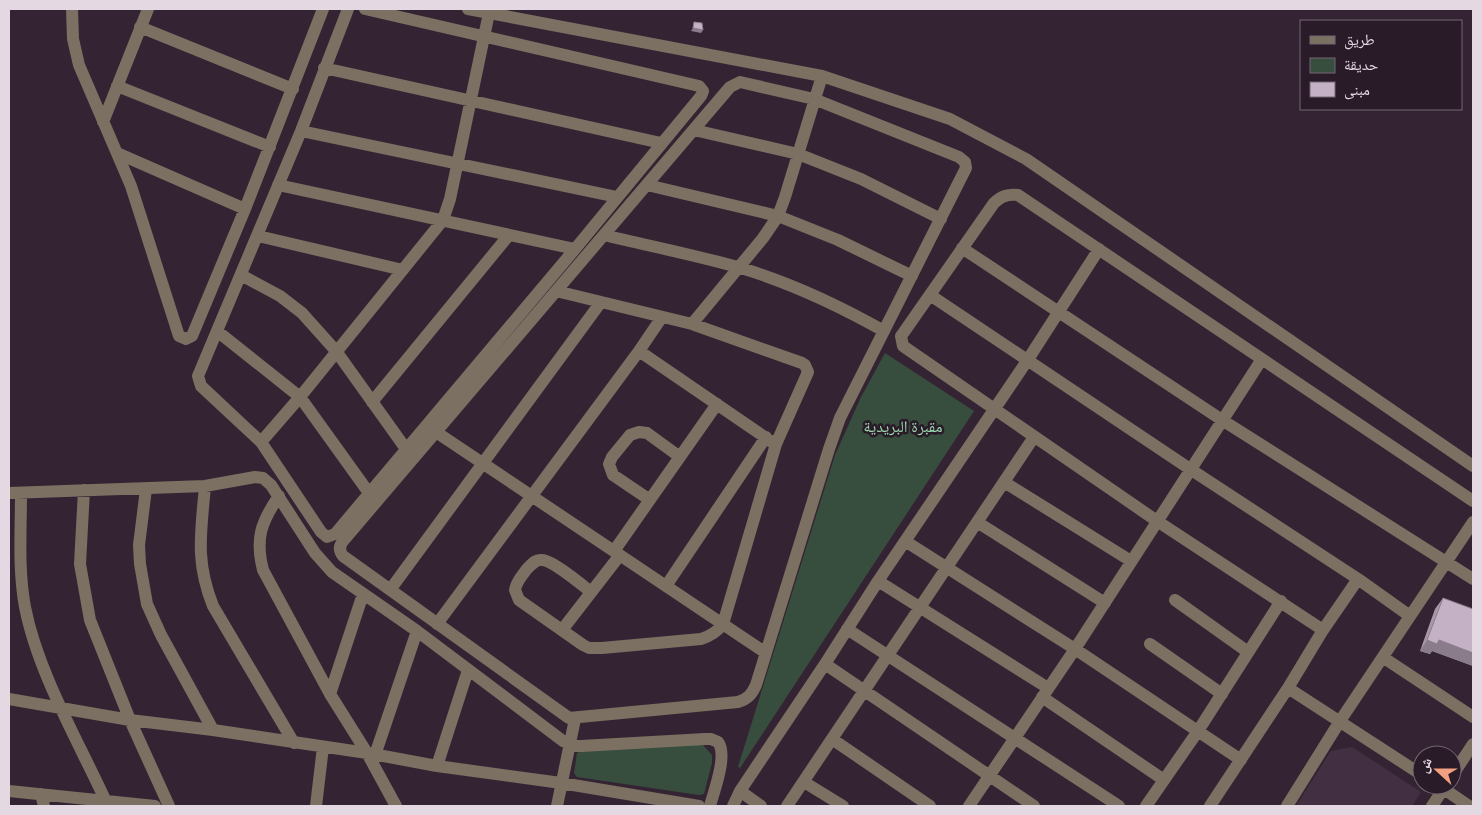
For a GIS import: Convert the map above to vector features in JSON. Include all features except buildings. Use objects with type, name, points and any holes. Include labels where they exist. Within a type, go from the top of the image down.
[{"type":"street","points":[[72,9],[75,52],[131,186],[179,336],[186,339],[192,336],[245,209],[323,9]]},
{"type":"street","points":[[103,122],[148,9]]},
{"type":"street","points":[[348,9],[258,236],[199,372],[199,382],[261,442],[324,536],[331,537],[575,249],[703,94],[701,87],[484,35],[365,9]]},
{"type":"street","points":[[468,9],[822,76],[950,119],[1026,159],[1473,466]]},
{"type":"street","points":[[261,442],[444,220],[489,13]]},
{"type":"street","points":[[140,27],[293,89]]},
{"type":"street","points":[[324,68],[661,144]]},
{"type":"street","points":[[692,324],[763,238],[778,216],[786,197],[822,76]]},
{"type":"street","points":[[740,82],[814,99],[963,159],[966,165],[965,171],[847,403],[834,433],[754,690],[748,698],[743,700],[575,719],[569,718],[343,556],[340,552],[340,546],[342,541],[694,130],[730,87],[740,82]]},
{"type":"street","points":[[117,86],[270,147]]},
{"type":"street","points":[[694,130],[798,154],[862,179],[941,219]]},
{"type":"street","points":[[301,131],[617,197]]},
{"type":"street","points":[[117,153],[245,209]]},
{"type":"street","points":[[278,184],[575,249]]},
{"type":"street","points":[[646,185],[778,216],[838,240],[912,276]]},
{"type":"street","points":[[1323,630],[1156,521],[903,346],[901,336],[1000,197],[1009,194],[1018,195],[1473,501]]},
{"type":"street","points":[[372,402],[509,235]]},
{"type":"street","points":[[604,235],[739,268],[814,295],[884,331]]},
{"type":"street","points":[[258,236],[403,270]]},
{"type":"street","points":[[962,248],[1222,420],[1473,579]]},
{"type":"street","points":[[733,806],[740,791],[878,581],[1027,361],[1099,249]]},
{"type":"street","points":[[241,275],[280,296],[302,312],[336,351],[406,449]]},
{"type":"street","points":[[556,291],[692,324],[805,365],[807,376],[776,444],[723,624],[716,632],[701,639],[595,648],[584,646],[517,597],[515,590],[518,581],[533,562],[542,560],[552,563],[591,592]]},
{"type":"street","points":[[930,295],[1190,470],[1358,579],[1410,616]]},
{"type":"street","points":[[390,590],[601,302]]},
{"type":"street","points":[[437,624],[639,351],[662,316]]},
{"type":"street","points":[[217,331],[300,397],[369,493]]},
{"type":"street","points":[[639,351],[776,444]]},
{"type":"street","points":[[969,806],[1075,649],[1262,359]]},
{"type":"street","points":[[562,630],[591,592],[650,500],[717,404]]},
{"type":"street","points":[[436,432],[766,653]]},
{"type":"street","points":[[650,500],[614,474],[609,464],[612,457],[630,435],[639,432],[647,433],[680,457]]},
{"type":"street","points":[[666,586],[766,437]]},
{"type":"street","points":[[787,806],[1034,437]]},
{"type":"street","points":[[107,803],[61,708],[36,643],[25,607],[15,493],[206,486],[260,478],[269,482],[324,565],[341,580],[417,631],[563,741],[581,746],[714,740],[720,745],[722,754],[710,806]]},
{"type":"street","points":[[1004,482],[1131,562]]},
{"type":"street","points":[[206,486],[200,551],[206,588],[213,606],[294,743]]},
{"type":"street","points":[[146,488],[140,564],[147,604],[161,636],[213,730]]},
{"type":"street","points":[[84,490],[80,564],[90,620],[130,720],[169,806]]},
{"type":"street","points":[[279,496],[268,512],[260,532],[259,544],[263,570],[330,694],[371,754],[396,806]]},
{"type":"street","points":[[977,522],[1104,603]]},
{"type":"street","points":[[1287,806],[1340,721],[1384,658],[1473,522]]},
{"type":"street","points":[[905,542],[1075,649],[1241,760]]},
{"type":"street","points":[[1210,806],[1358,579]]},
{"type":"street","points":[[878,581],[920,607],[1045,693],[1164,780]]},
{"type":"street","points":[[330,694],[363,594]]},
{"type":"street","points":[[1175,600],[1248,652]]},
{"type":"street","points":[[1146,806],[1198,731],[1281,601]]},
{"type":"street","points":[[847,630],[1119,806]]},
{"type":"street","points":[[371,754],[417,631]]},
{"type":"street","points":[[1150,644],[1222,694]]},
{"type":"street","points":[[1384,658],[1473,717]]},
{"type":"street","points":[[825,664],[1034,806]]},
{"type":"street","points":[[437,766],[468,670]]},
{"type":"street","points":[[1288,688],[1412,768]]},
{"type":"street","points":[[9,699],[130,720],[213,730],[699,806]]},
{"type":"street","points":[[557,806],[575,719]]},
{"type":"street","points":[[832,739],[930,806]]},
{"type":"street","points":[[1462,761],[1473,744]]},
{"type":"street","points":[[316,806],[323,747]]},
{"type":"street","points":[[804,782],[843,806]]},
{"type":"street","points":[[9,791],[43,800],[155,806]]},
{"type":"street","points":[[740,791],[761,806]]},
{"type":"street","points":[[1454,795],[1469,806]]},
{"type":"shaded area","points":[[1352,747],[1412,786],[1412,795],[1419,795],[1412,806],[1296,806],[1331,751]]},
{"type":"green space","name":"مقبرة البريدية","points":[[885,353],[974,411],[740,768],[738,767],[835,455],[861,397]]},
{"type":"green space","points":[[697,743],[703,745],[712,755],[712,763],[704,794],[699,795],[577,777],[574,773],[577,753],[582,751]]}]
